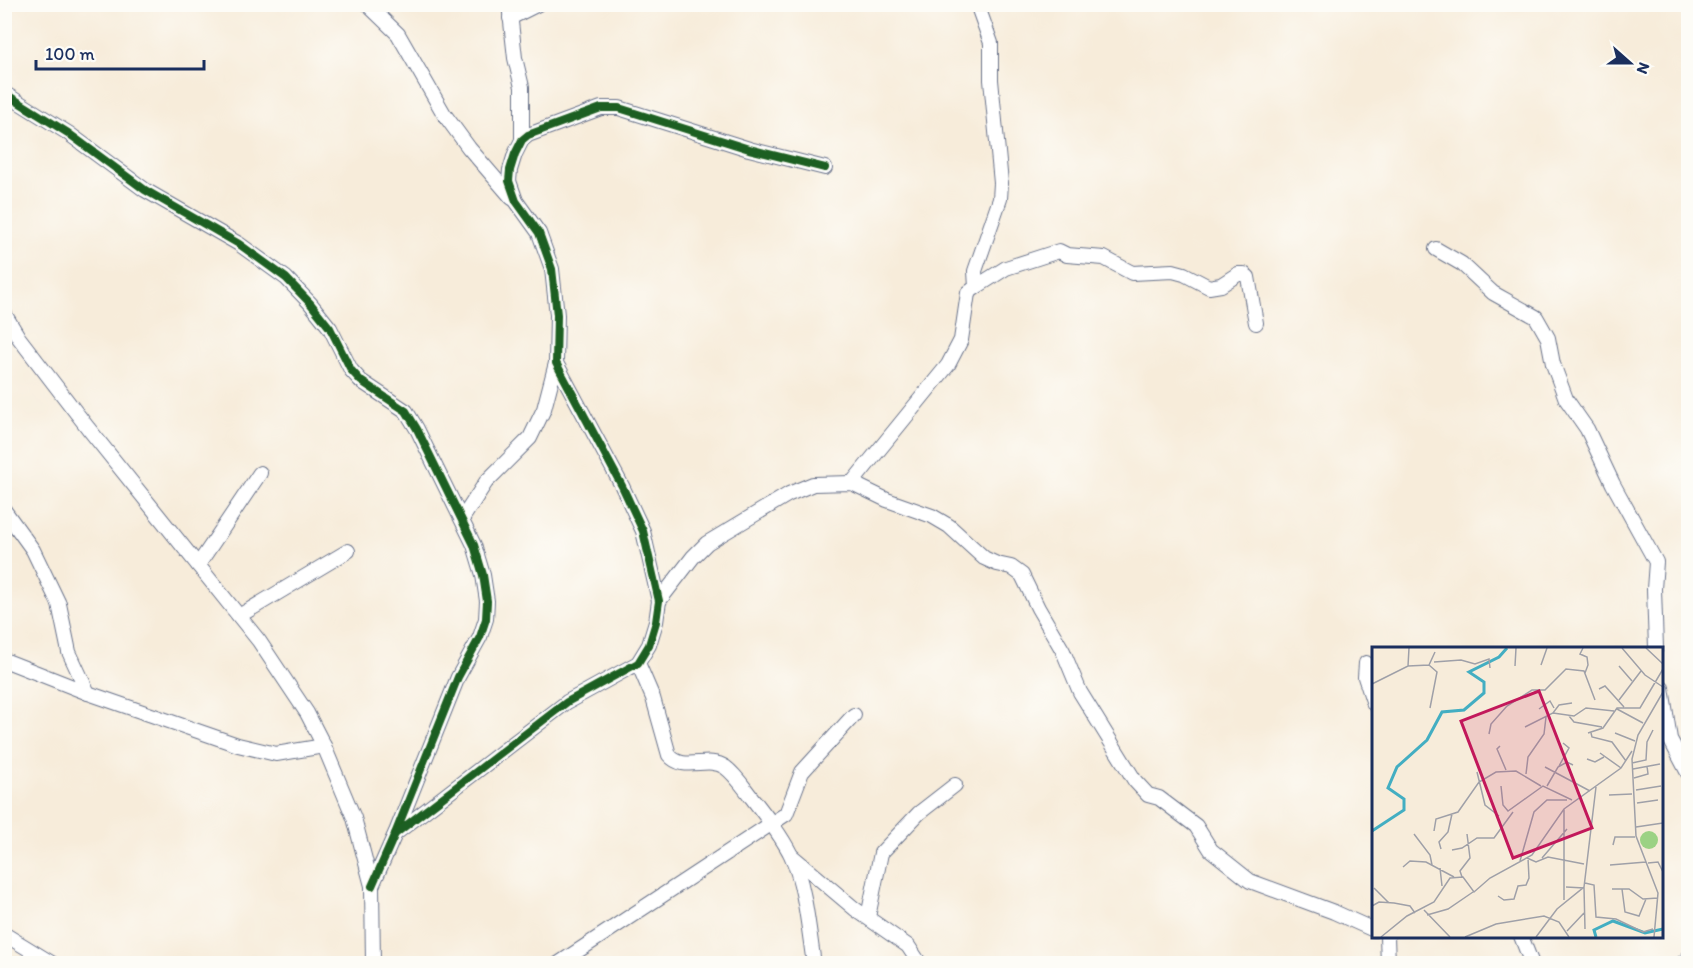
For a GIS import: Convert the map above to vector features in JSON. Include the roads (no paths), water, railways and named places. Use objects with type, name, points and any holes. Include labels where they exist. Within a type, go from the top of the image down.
[{"type":"street","points":[[367,4],[398,34],[444,114],[508,196],[516,201]]},
{"type":"street","points":[[462,519],[486,482],[530,438],[544,409],[556,363],[557,315],[552,269],[539,233],[516,201],[511,189],[510,171],[522,140],[522,87],[515,58],[509,11],[538,4]]},
{"type":"street","points":[[976,287],[975,272],[999,205],[1001,183],[992,80],[993,55],[988,31],[977,4]]},
{"type":"street","points":[[4,93],[68,133],[145,190],[239,244],[286,278],[330,328],[351,370],[361,381],[406,411],[462,519],[483,575],[487,601],[486,619],[480,637],[458,676],[372,886]]},
{"type":"street","points":[[522,140],[534,132],[601,108],[619,108],[748,149],[825,168]]},
{"type":"street","points":[[1436,249],[1462,264],[1493,293],[1536,317],[1548,338],[1553,364],[1566,399],[1587,429],[1613,484],[1656,562],[1654,589],[1656,647]]},
{"type":"street","points":[[852,483],[948,365],[961,340],[969,293],[1006,268],[1028,263],[1059,251],[1076,256],[1104,258],[1132,273],[1173,271],[1209,287],[1215,287],[1238,274],[1244,274],[1248,277],[1256,322]]},
{"type":"street","points":[[4,313],[19,338],[239,616],[291,687],[324,746],[354,818],[372,886],[373,963]]},
{"type":"street","points":[[395,834],[567,702],[638,663],[649,645],[659,601],[639,522],[556,363]]},
{"type":"street","points":[[198,566],[260,473]]},
{"type":"street","points":[[659,601],[693,556],[708,543],[789,494],[813,484],[852,483],[887,500],[933,516],[949,526],[984,558],[1011,567],[1022,575],[1066,657],[1080,692],[1135,781],[1148,795],[1159,798],[1196,826],[1211,850],[1250,881],[1334,912],[1372,929]]},
{"type":"street","points":[[4,510],[33,550],[59,604],[69,652],[88,693]]},
{"type":"street","points":[[239,616],[348,551]]},
{"type":"street","points":[[4,660],[88,693],[238,745],[276,754],[324,746]]},
{"type":"street","points":[[638,663],[653,698],[669,755],[674,761],[682,764],[714,762],[731,771],[771,823],[792,856],[802,893],[814,963]]},
{"type":"street","points":[[1366,663],[1365,677],[1372,698]]},
{"type":"street","points":[[1663,694],[1670,739],[1689,773]]},
{"type":"street","points":[[558,963],[786,814],[802,772],[854,715]]},
{"type":"street","points":[[868,917],[881,853],[920,813],[955,785]]},
{"type":"street","points":[[792,856],[855,909],[908,946],[920,963]]},
{"type":"street","points":[[4,934],[53,963]]},
{"type":"street","points":[[1387,938],[1388,963]]},
{"type":"street","points":[[1522,938],[1532,963]]},
{"type":"street","points":[[1682,963],[1689,958]]}]
